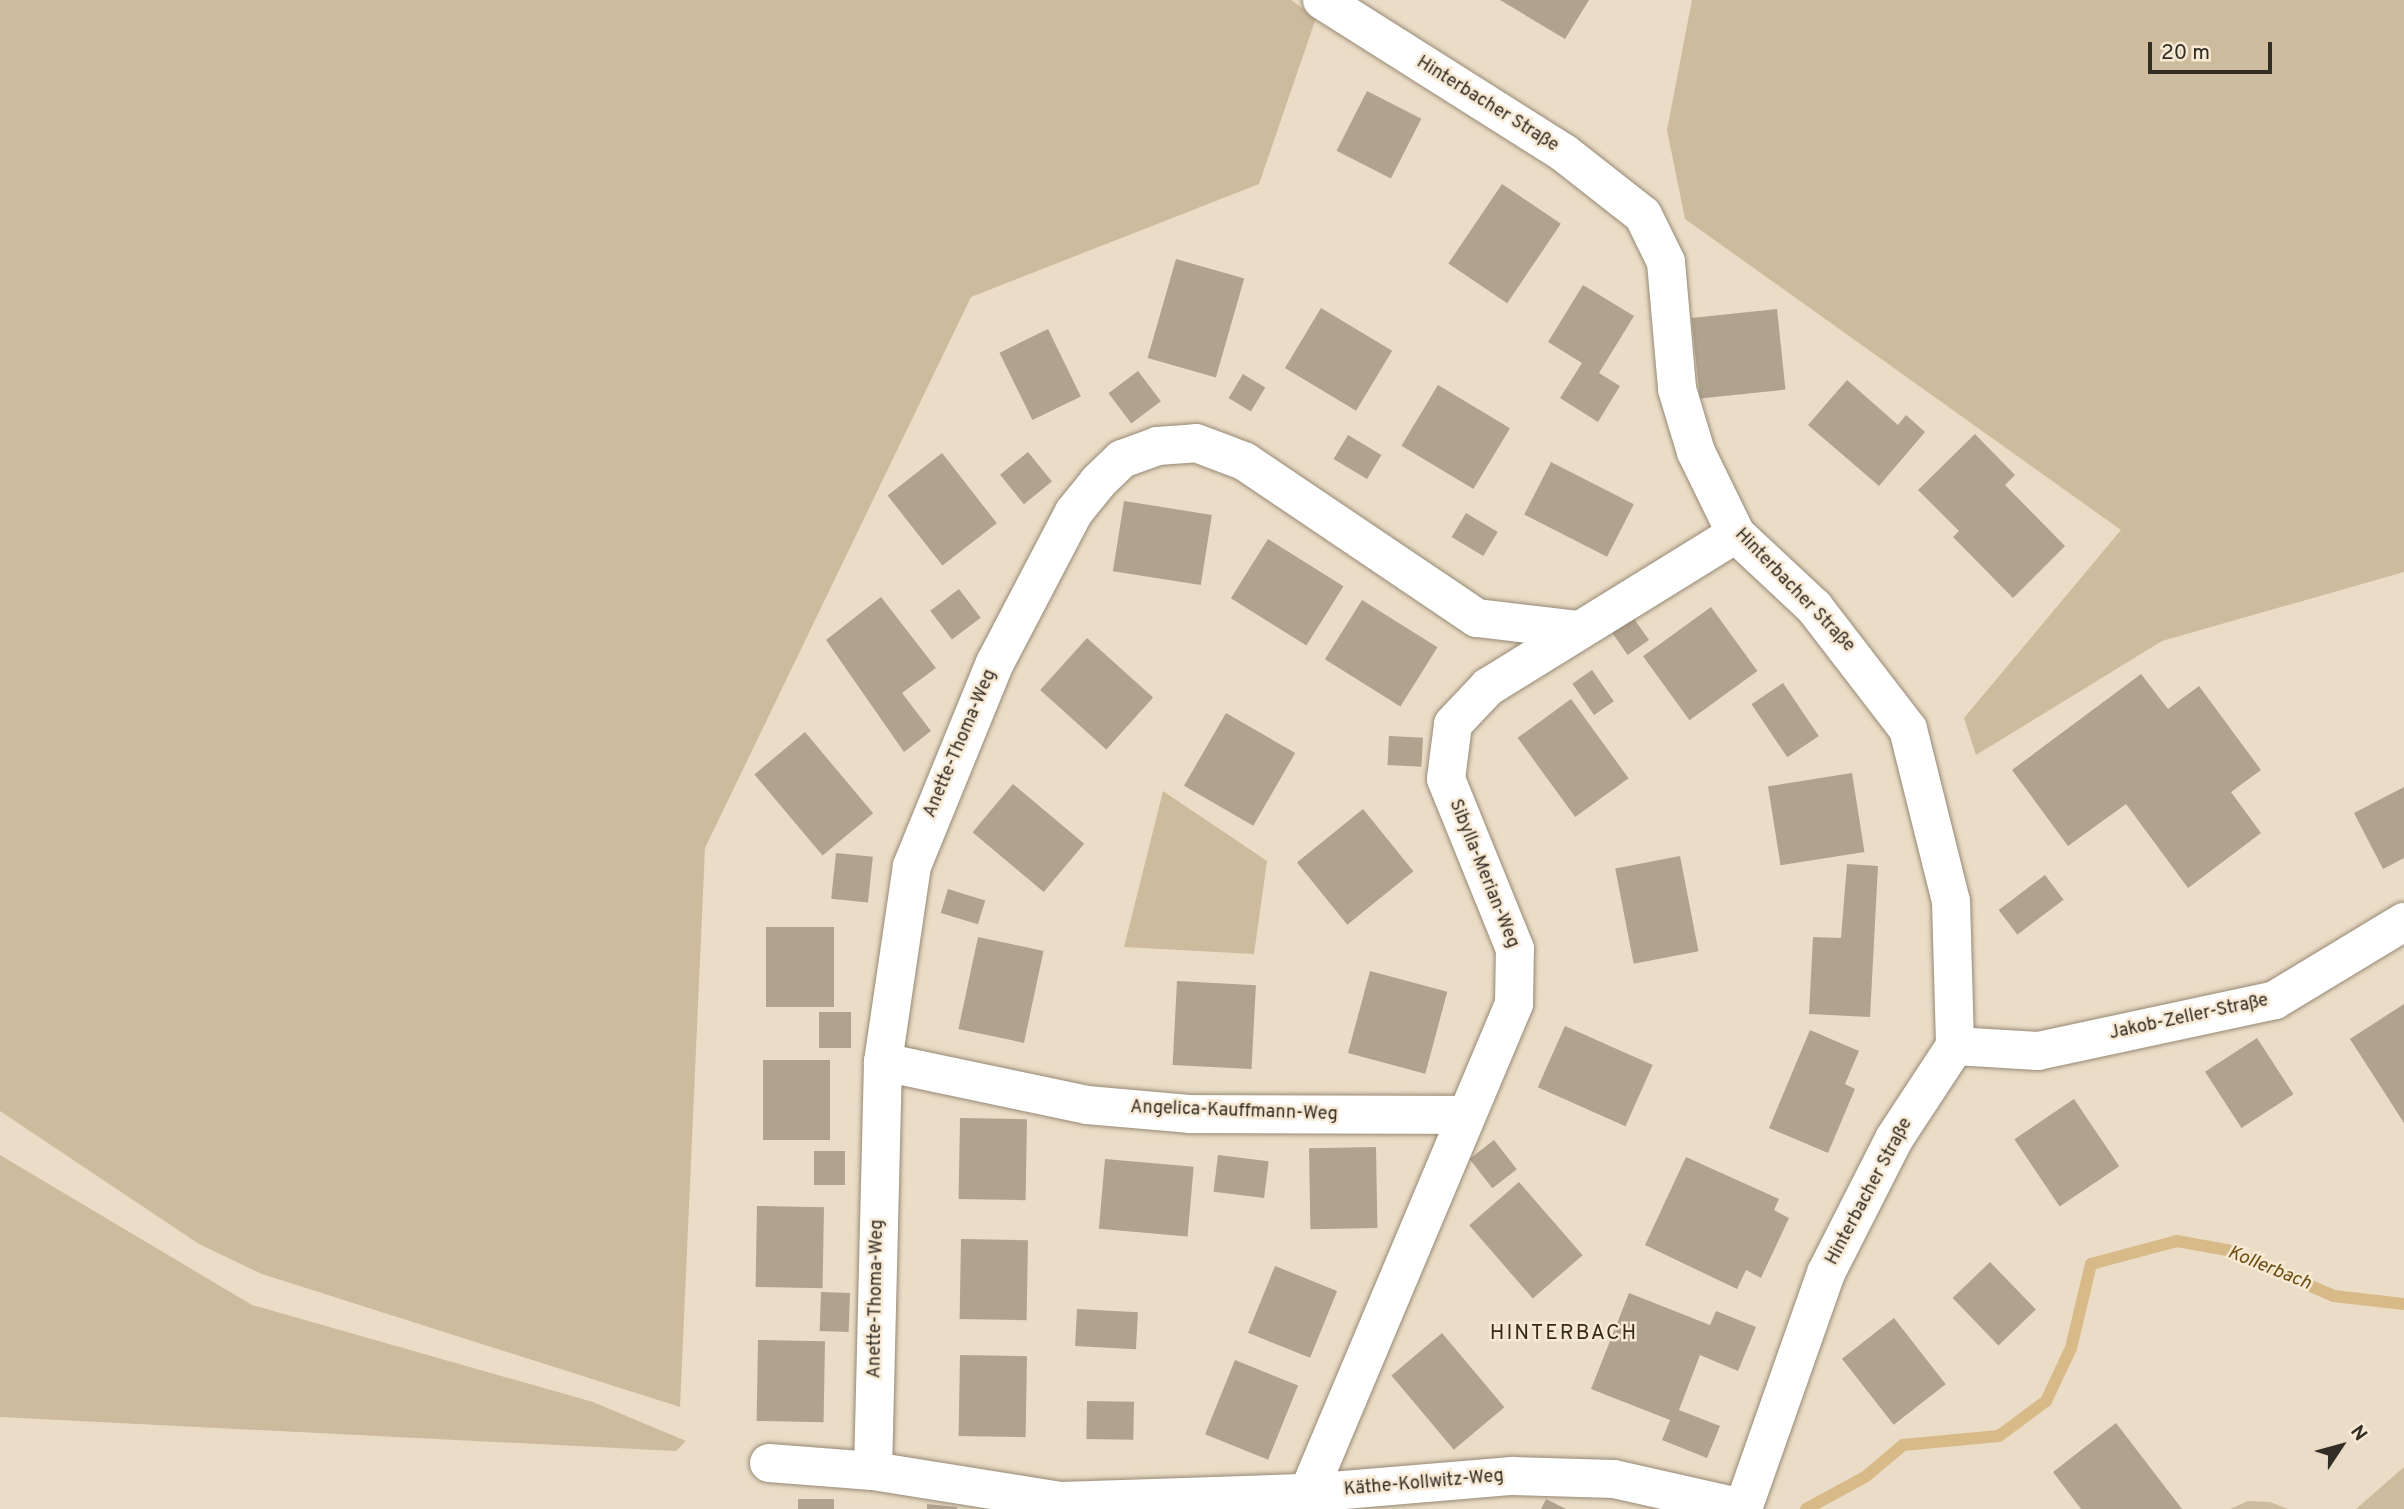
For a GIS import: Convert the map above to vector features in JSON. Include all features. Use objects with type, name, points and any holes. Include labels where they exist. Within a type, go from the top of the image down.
[{"type":"street","name":"Hinterbacher Straße","points":[[1322,0],[1564,153],[1643,215],[1666,262],[1677,389],[1696,453],[1736,534],[1814,607],[1908,729],[1951,901],[1955,1046],[1894,1139],[1826,1273],[1743,1509]]},
{"type":"street","name":"Anette-Thoma-Weg","points":[[873,1471],[883,1062],[912,866],[945,774],[1073,512],[1122,459],[1157,446],[1196,443],[1244,461],[1477,618],[1577,630]]},
{"type":"street","name":"Sibylla-Merian-Weg","points":[[1308,1493],[1464,1115],[1514,1004],[1519,972],[1446,779],[1453,724],[1489,687],[1577,630],[1736,534]]},
{"type":"street","points":[[1477,618],[1488,647],[1489,687]]},
{"type":"street","name":"Jakob-Zeller-Straße","points":[[1955,1046],[2038,1051],[2275,1000],[2404,922]]},
{"type":"street","name":"Angelica-Kauffmann-Weg","points":[[883,1062],[1087,1105],[1189,1114],[1464,1115]]},
{"type":"street","name":"Käthe-Kollwitz-Weg","points":[[769,1463],[873,1471],[1061,1501],[1308,1493],[1512,1476],[1614,1479],[1743,1509]]},
{"type":"shaded area","points":[[0,0],[1291,0],[1316,18],[1259,184],[971,297],[705,848],[680,1407],[262,1274],[199,1244],[0,1111]]},
{"type":"shaded area","points":[[1692,0],[2404,0],[2404,572],[2162,641],[1976,755],[1964,718],[2121,530],[1685,219],[1667,130]]},
{"type":"shaded area","points":[[1163,791],[1267,861],[1254,954],[1124,947]]},
{"type":"shaded area","points":[[0,1155],[252,1305],[593,1402],[686,1441],[676,1451],[0,1417]]},
{"type":"shaded area","points":[[2404,1467],[2404,1509],[2356,1509]]},
{"type":"shaded area","points":[[2248,1501],[2270,1502],[2288,1509],[2230,1509]]},
{"type":"building","points":[[1500,0],[1589,0],[1565,39]]},
{"type":"building","points":[[1367,91],[1421,119],[1391,178],[1337,151]]},
{"type":"building","points":[[1502,184],[1561,224],[1507,303],[1448,264]]},
{"type":"building","points":[[1176,259],[1244,279],[1216,378],[1148,358]]},
{"type":"building","points":[[1583,285],[1634,316],[1599,373],[1620,386],[1598,422],[1560,398],[1582,363],[1548,342]]},
{"type":"building","points":[[1321,308],[1392,351],[1356,411],[1285,368]]},
{"type":"building","points":[[1777,309],[1785,390],[1700,399],[1691,318]]},
{"type":"building","points":[[1048,329],[1081,396],[1032,420],[999,353]]},
{"type":"building","points":[[1138,371],[1161,401],[1131,424],[1108,393]]},
{"type":"building","points":[[1243,374],[1265,387],[1251,411],[1229,398]]},
{"type":"building","points":[[1847,380],[1898,425],[1906,415],[1925,432],[1879,486],[1808,425]]},
{"type":"building","points":[[1438,385],[1510,428],[1473,489],[1401,446]]},
{"type":"building","points":[[1975,434],[2015,475],[2005,485],[2065,546],[2013,598],[1953,537],[1959,531],[1918,490]]},
{"type":"building","points":[[1348,435],[1381,455],[1367,479],[1334,459]]},
{"type":"building","points":[[1028,452],[1052,482],[1024,504],[1000,475]]},
{"type":"building","points":[[942,453],[997,523],[942,566],[888,495]]},
{"type":"building","points":[[1551,462],[1634,504],[1607,557],[1524,515]]},
{"type":"building","points":[[1124,501],[1212,515],[1201,585],[1113,571]]},
{"type":"building","points":[[1466,513],[1498,532],[1483,556],[1452,537]]},
{"type":"building","points":[[1268,539],[1343,586],[1306,646],[1231,598]]},
{"type":"building","points":[[959,589],[981,618],[952,639],[930,611]]},
{"type":"building","points":[[881,597],[936,668],[902,693],[931,731],[904,752],[826,640]]},
{"type":"building","points":[[1362,600],[1437,647],[1400,707],[1325,659]]},
{"type":"building","points":[[1711,607],[1757,671],[1689,720],[1643,656]]},
{"type":"building","points":[[1630,613],[1649,640],[1628,655],[1609,628]]},
{"type":"building","points":[[1087,638],[1153,698],[1106,750],[1040,690]]},
{"type":"building","points":[[1592,670],[1614,701],[1594,715],[1572,684]]},
{"type":"building","points":[[2141,674],[2168,709],[2199,686],[2261,770],[2231,792],[2261,833],[2188,888],[2126,804],[2068,846],[2012,770]]},
{"type":"building","points":[[1783,683],[1819,736],[1787,757],[1751,704]]},
{"type":"building","points":[[1571,699],[1629,778],[1575,817],[1518,738]]},
{"type":"building","points":[[1226,713],[1295,753],[1253,826],[1184,786]]},
{"type":"building","points":[[805,732],[873,813],[823,856],[754,774]]},
{"type":"building","points":[[1389,736],[1423,738],[1421,767],[1387,765]]},
{"type":"building","points":[[1852,773],[1865,852],[1781,865],[1768,786]]},
{"type":"building","points":[[1013,784],[1084,844],[1044,892],[973,832]]},
{"type":"building","points":[[2404,787],[2404,858],[2383,869],[2354,813]]},
{"type":"building","points":[[1363,809],[1413,871],[1347,925],[1297,862]]},
{"type":"building","points":[[836,853],[873,857],[868,903],[831,899]]},
{"type":"building","points":[[1680,856],[1699,951],[1634,964],[1615,869]]},
{"type":"building","points":[[1847,864],[1878,866],[1870,1017],[1809,1014],[1813,937],[1841,938]]},
{"type":"building","points":[[2045,875],[2064,900],[2017,935],[1999,910]]},
{"type":"building","points":[[948,889],[985,900],[978,924],[941,913]]},
{"type":"building","points":[[766,927],[834,927],[834,1007],[766,1007]]},
{"type":"building","points":[[978,937],[1044,951],[1024,1043],[958,1029]]},
{"type":"building","points":[[1370,971],[1447,992],[1425,1074],[1348,1053]]},
{"type":"building","points":[[1177,981],[1256,985],[1251,1069],[1173,1065]]},
{"type":"building","points":[[2404,1004],[2404,1123],[2350,1039]]},
{"type":"building","points":[[819,1012],[851,1012],[851,1048],[819,1048]]},
{"type":"building","points":[[1565,1026],[1653,1065],[1625,1126],[1538,1087]]},
{"type":"building","points":[[1810,1030],[1859,1051],[1845,1084],[1855,1089],[1828,1153],[1769,1128]]},
{"type":"building","points":[[2257,1038],[2293,1094],[2241,1128],[2205,1072]]},
{"type":"building","points":[[763,1060],[830,1060],[830,1140],[763,1140]]},
{"type":"building","points":[[2074,1099],[2119,1166],[2060,1206],[2014,1139]]},
{"type":"building","points":[[960,1118],[1027,1119],[1026,1200],[959,1199]]},
{"type":"building","points":[[1494,1140],[1517,1169],[1492,1188],[1470,1159]]},
{"type":"building","points":[[1376,1147],[1377,1228],[1310,1229],[1309,1148]]},
{"type":"building","points":[[814,1151],[845,1151],[845,1185],[814,1185]]},
{"type":"building","points":[[1218,1155],[1269,1161],[1264,1198],[1213,1192]]},
{"type":"building","points":[[1686,1157],[1779,1199],[1774,1210],[1789,1218],[1761,1278],[1746,1270],[1737,1289],[1645,1245]]},
{"type":"building","points":[[1105,1159],[1194,1167],[1188,1236],[1099,1229]]},
{"type":"building","points":[[1519,1182],[1583,1255],[1533,1299],[1469,1225]]},
{"type":"building","points":[[757,1206],[824,1207],[823,1288],[756,1287]]},
{"type":"building","points":[[961,1239],[1028,1240],[1027,1320],[960,1319]]},
{"type":"building","points":[[1990,1262],[2036,1309],[1998,1346],[1953,1298]]},
{"type":"building","points":[[1275,1266],[1337,1291],[1310,1358],[1248,1333]]},
{"type":"building","points":[[821,1292],[850,1293],[849,1332],[820,1331]]},
{"type":"building","points":[[1629,1293],[1710,1325],[1716,1311],[1756,1327],[1738,1371],[1700,1355],[1679,1410],[1720,1426],[1707,1458],[1662,1440],[1670,1420],[1591,1389]]},
{"type":"building","points":[[1077,1309],[1138,1312],[1136,1349],[1075,1346]]},
{"type":"building","points":[[1894,1318],[1946,1384],[1894,1425],[1842,1359]]},
{"type":"building","points":[[1442,1333],[1504,1407],[1454,1450],[1391,1375]]},
{"type":"building","points":[[758,1340],[825,1341],[824,1422],[757,1421]]},
{"type":"building","points":[[960,1355],[1027,1356],[1026,1437],[959,1436]]},
{"type":"building","points":[[1235,1360],[1298,1385],[1268,1460],[1205,1434]]},
{"type":"building","points":[[1087,1401],[1134,1402],[1133,1440],[1086,1439]]},
{"type":"building","points":[[2116,1423],[2182,1509],[2081,1509],[2053,1472]]},
{"type":"building","points":[[798,1499],[834,1499],[834,1509],[798,1509]]},
{"type":"building","points":[[1546,1499],[1566,1509],[1541,1509]]},
{"type":"building","points":[[927,1504],[957,1507],[957,1509],[927,1509]]},
{"type":"waterway","name":"Kollerbach","points":[[1806,1509],[1865,1477],[1903,1445],[1999,1436],[2046,1401],[2071,1348],[2091,1264],[2177,1241],[2227,1250],[2334,1296],[2404,1304]]},
{"type":"district","name":"HINTERBACH","points":[[1564,1334]]}]
